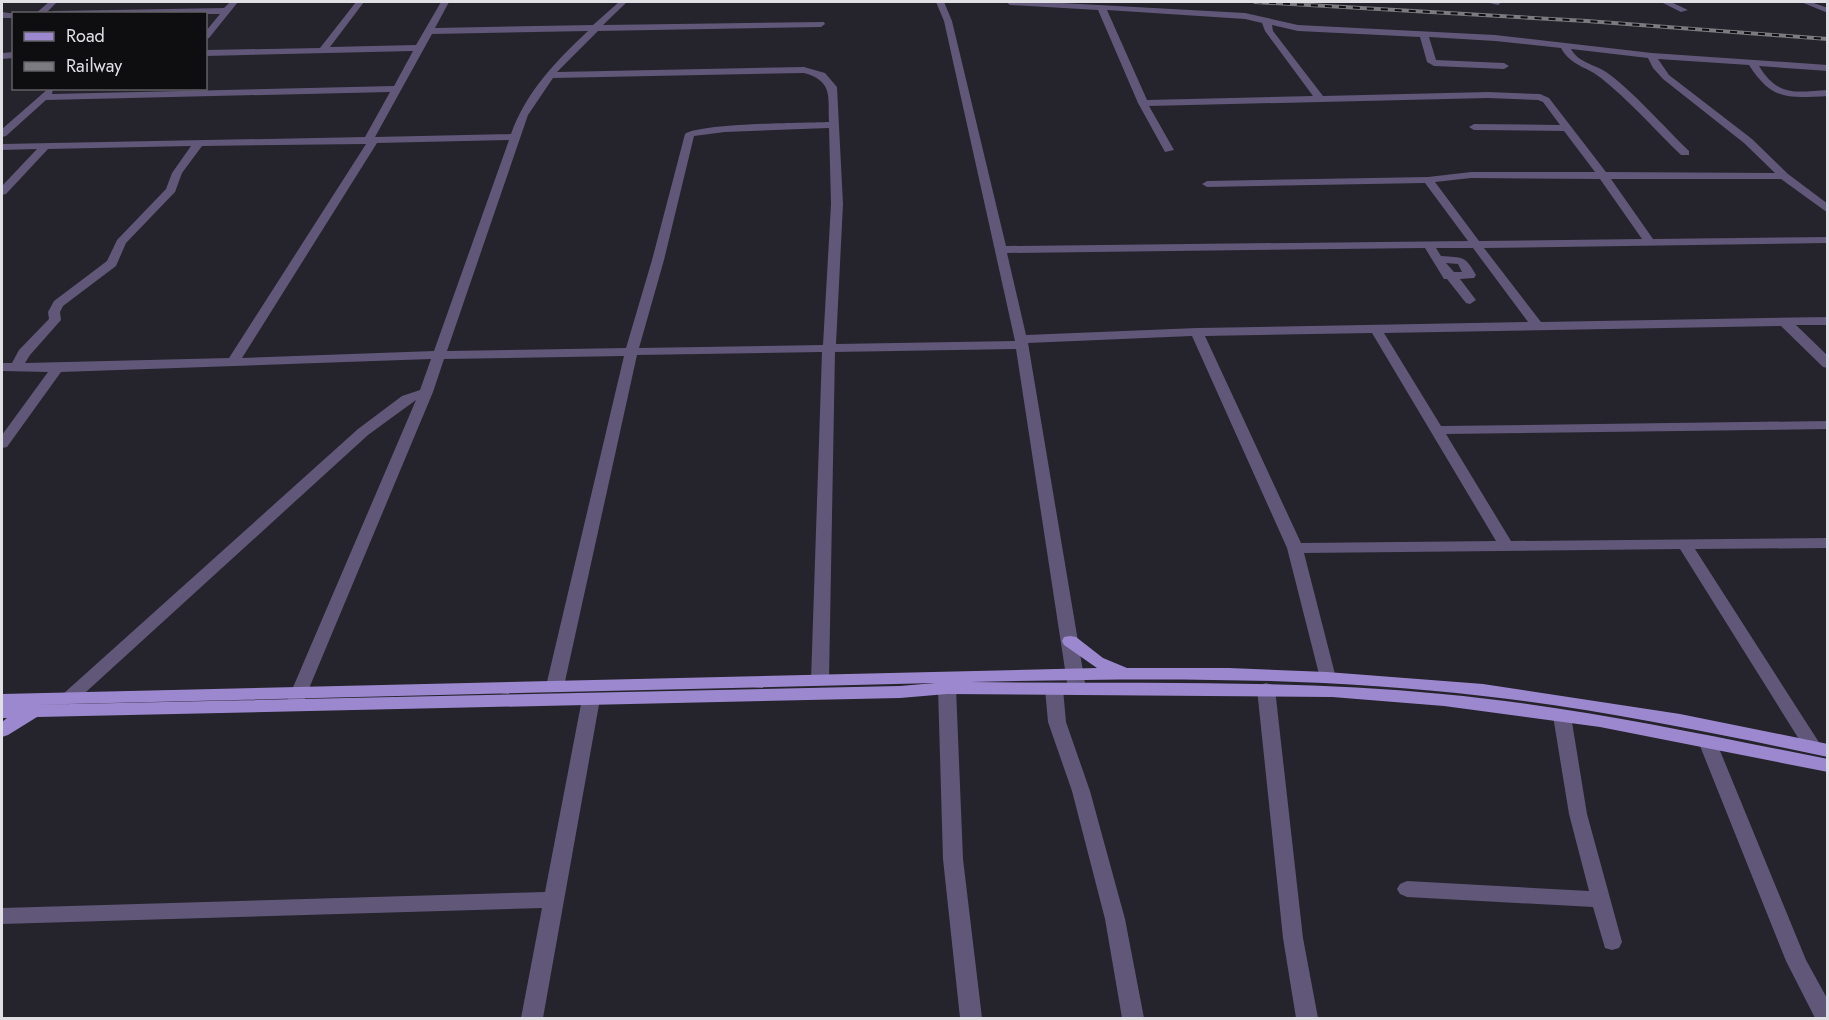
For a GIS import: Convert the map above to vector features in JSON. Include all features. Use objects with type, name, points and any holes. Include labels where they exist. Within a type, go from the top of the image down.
[{"type":"main road","points":[[1070,642],[1097,662],[1132,675]]},
{"type":"main road","points":[[6,709],[69,698],[591,699],[900,692],[947,688],[1054,689],[1076,681],[1132,675],[1229,674],[1327,678],[1483,690],[1680,720],[1820,749]]},
{"type":"main road","points":[[6,709],[43,711],[555,686],[820,680],[1076,681],[1332,691],[1444,700],[1600,721],[1827,766]]},
{"type":"main road","points":[[2,731],[15,721],[43,711]]},
{"type":"street","points":[[41,12],[53,2]]},
{"type":"street","points":[[124,12],[136,2]]},
{"type":"street","points":[[207,35],[234,2]]},
{"type":"street","points":[[323,50],[360,2]]},
{"type":"street","points":[[232,363],[370,141],[396,89],[445,2]]},
{"type":"street","points":[[297,699],[426,393],[531,98],[550,75],[623,2]]},
{"type":"street","points":[[940,2],[948,21],[1021,342],[1076,681]]},
{"type":"street","points":[[1010,2],[1245,16],[1298,28],[1425,34],[1652,56],[1827,68]]},
{"type":"street","points":[[1665,2],[1684,10]]},
{"type":"street","points":[[1805,2],[1827,11]]},
{"type":"street","points":[[1101,7],[1143,103],[1169,150]]},
{"type":"street","points":[[124,12],[225,11]]},
{"type":"street","points":[[1266,20],[1269,31],[1320,99]]},
{"type":"street","points":[[430,31],[598,26],[821,24]]},
{"type":"street","points":[[1425,34],[1434,63],[1504,66]]},
{"type":"street","points":[[1565,47],[1570,56],[1602,74],[1618,88],[1685,153]]},
{"type":"street","points":[[207,52],[421,48]]},
{"type":"street","points":[[1652,56],[1656,66],[1666,76],[1748,141],[1784,176],[1827,210]]},
{"type":"street","points":[[1752,63],[1768,87],[1774,90],[1793,95],[1827,93]]},
{"type":"street","points":[[550,75],[804,70],[822,75],[832,87],[837,204],[829,349],[820,680]]},
{"type":"street","points":[[44,97],[396,89]]},
{"type":"street","points":[[2,134],[51,90]]},
{"type":"street","points":[[1143,103],[1488,95],[1537,97],[1546,100],[1650,241]]},
{"type":"street","points":[[555,686],[631,352],[658,260],[690,134],[724,129],[834,125]]},
{"type":"street","points":[[1474,127],[1567,128]]},
{"type":"street","points":[[2,147],[196,148],[212,143],[516,137]]},
{"type":"street","points":[[2,192],[44,148]]},
{"type":"street","points":[[17,367],[24,352],[55,320],[54,312],[58,304],[112,262],[121,242],[155,209],[175,183],[177,173],[196,148]]},
{"type":"street","points":[[1207,184],[1428,180],[1471,175],[1784,176]]},
{"type":"street","points":[[1428,180],[1537,326]]},
{"type":"street","points":[[1001,250],[1827,240]]},
{"type":"street","points":[[1428,244],[1448,276],[1470,300]]},
{"type":"street","points":[[1437,259],[1462,261],[1470,275],[1448,276]]},
{"type":"street","points":[[2,367],[57,368],[439,355],[829,349],[1021,342],[1197,332],[1827,321]]},
{"type":"street","points":[[1785,322],[1827,364]]},
{"type":"street","points":[[1376,329],[1506,546]]},
{"type":"street","points":[[1197,332],[1295,549],[1327,678]]},
{"type":"street","points":[[2,444],[57,368]]},
{"type":"street","points":[[69,698],[363,432],[407,399],[426,393]]},
{"type":"street","points":[[1435,430],[1827,424]]},
{"type":"street","points":[[1295,549],[1827,543]]},
{"type":"street","points":[[1685,545],[1820,749]]},
{"type":"street","points":[[947,688],[953,859],[971,1018]]},
{"type":"street","points":[[1054,689],[1057,722],[1081,791],[1115,919],[1133,1018]]},
{"type":"street","points":[[1266,690],[1293,938],[1307,1018]]},
{"type":"street","points":[[532,1018],[591,699]]},
{"type":"street","points":[[1562,716],[1578,814],[1612,942]]},
{"type":"street","points":[[1707,741],[1796,961],[1826,1018]]},
{"type":"street","points":[[1407,889],[1601,900]]},
{"type":"street","points":[[2,916],[553,900]]},
{"type":"railway","points":[[1255,2],[1587,21],[1828,39]]}]
